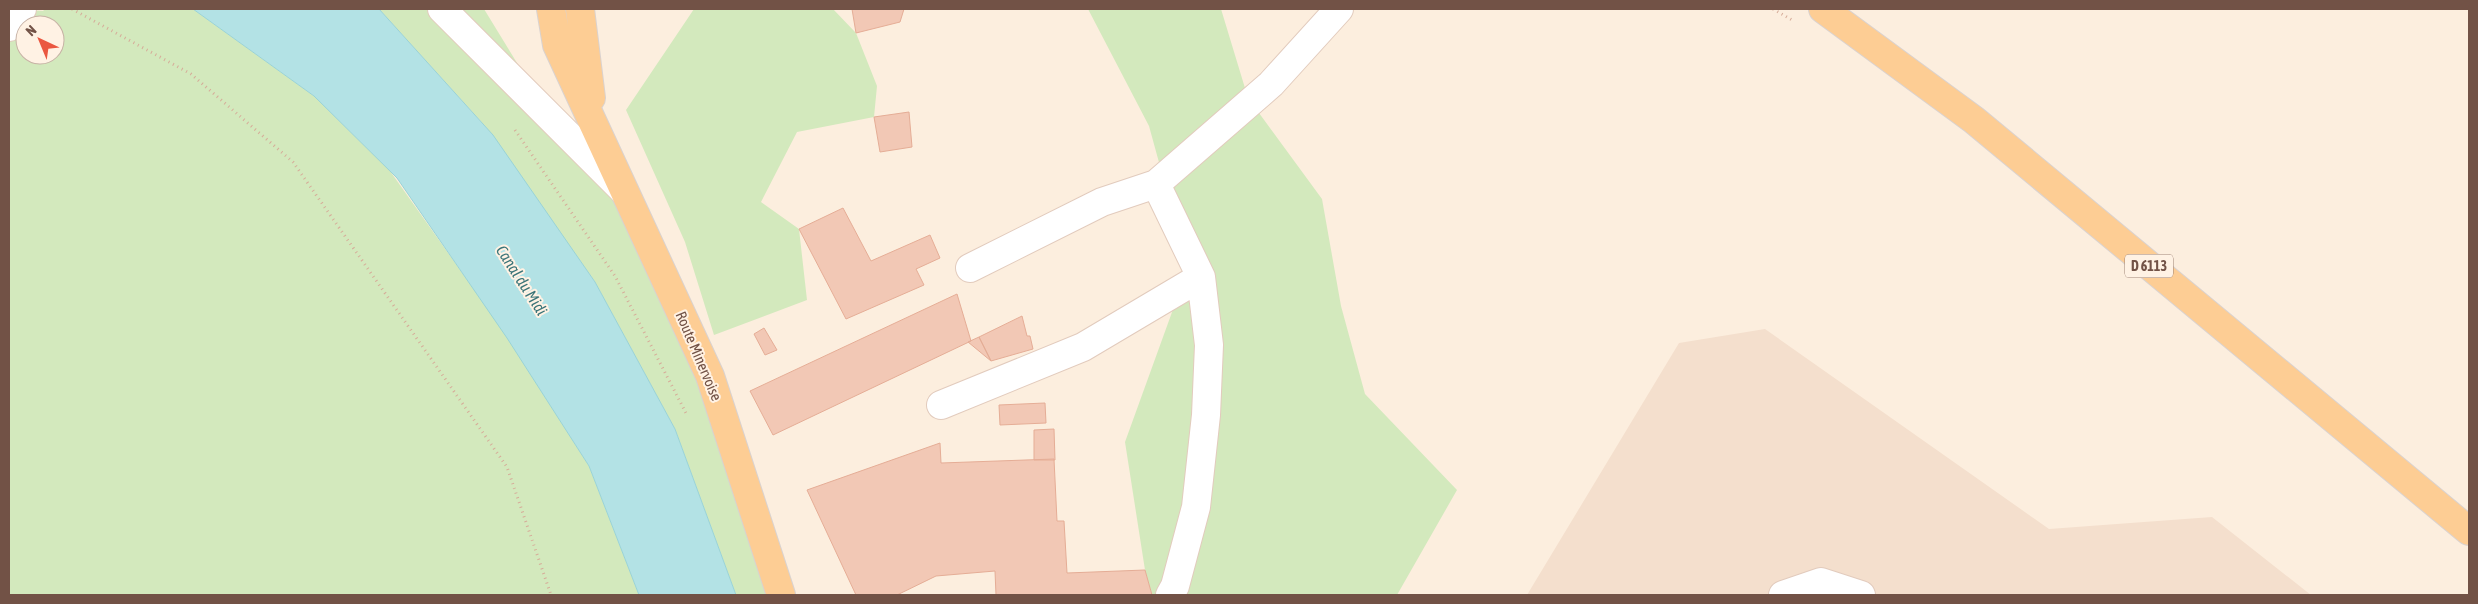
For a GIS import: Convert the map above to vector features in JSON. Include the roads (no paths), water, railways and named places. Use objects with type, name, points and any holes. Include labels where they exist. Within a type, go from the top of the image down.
[{"type":"main road","name":"Route Minervoise","points":[[551,9],[558,45],[710,376],[781,595]]},
{"type":"main road","points":[[580,9],[595,125]]},
{"type":"main road","name":"D 6113","points":[[1823,9],[1974,120],[2469,531]]},
{"type":"street","points":[[9,28],[22,9]]},
{"type":"street","points":[[442,9],[626,193]]},
{"type":"street","points":[[970,268],[1102,202],[1156,184],[1270,84],[1339,9]]},
{"type":"street","points":[[1156,184],[1201,277],[1209,345],[1206,415],[1196,507],[1175,586],[1170,595]]},
{"type":"street","points":[[941,405],[1083,347],[1201,277]]},
{"type":"street","points":[[1783,595],[1821,582],[1860,595]]},
{"type":"water","name":"Canal du Midi","points":[[193,9],[379,9],[493,135],[595,282],[675,429],[736,595],[639,595],[589,466],[507,338],[397,178],[314,96]]}]
